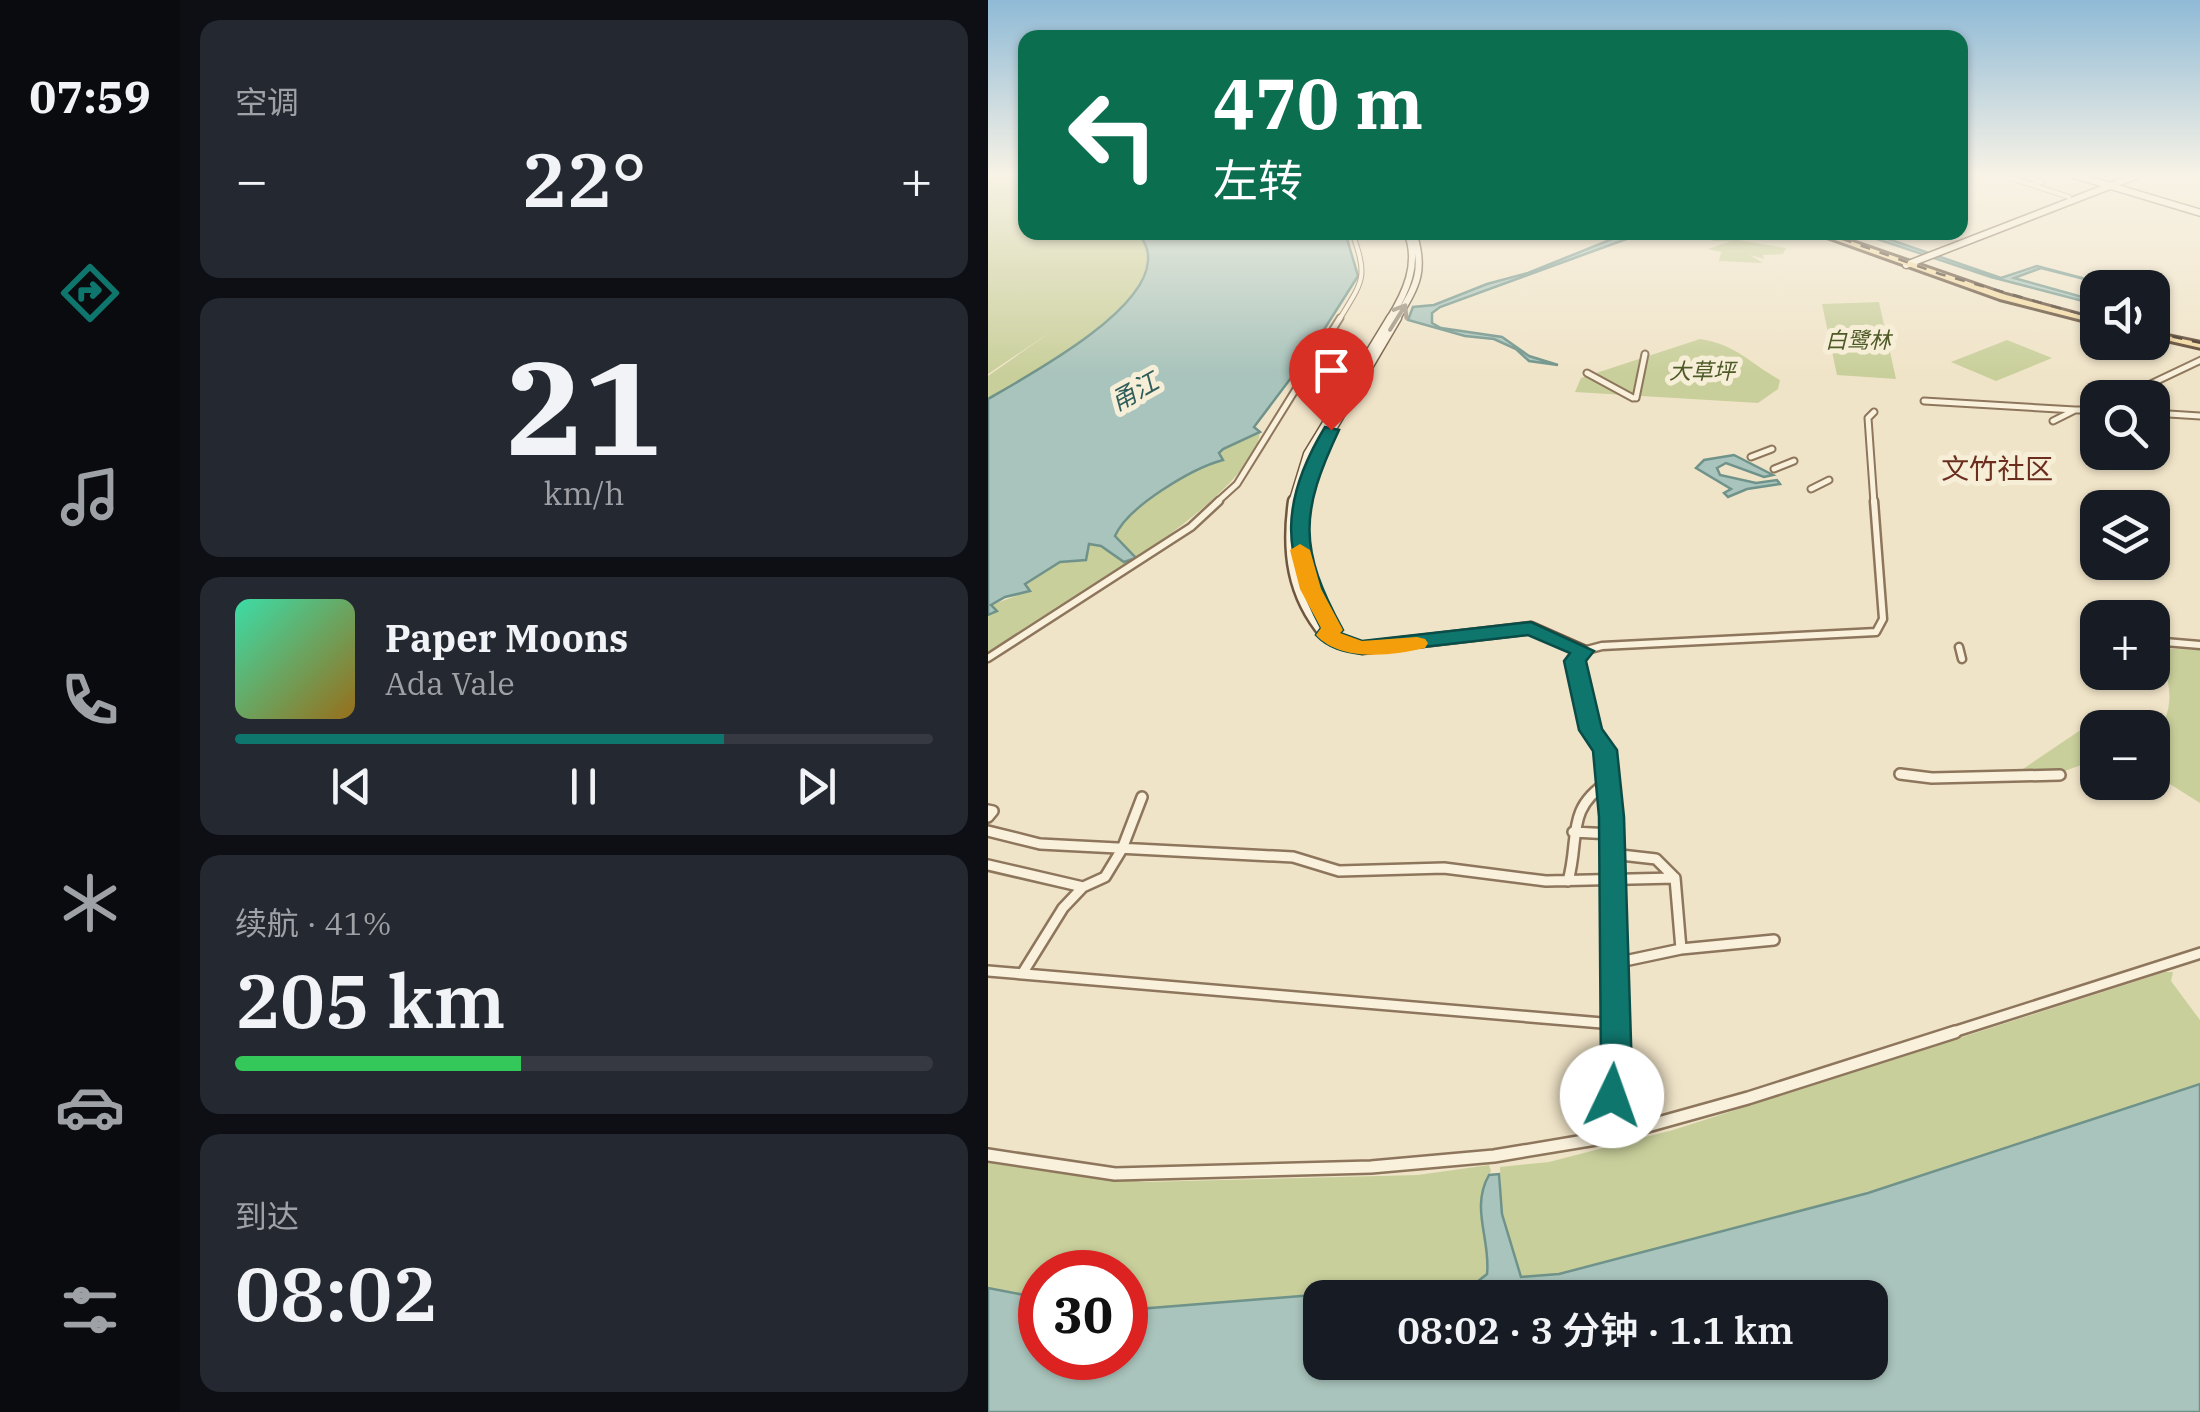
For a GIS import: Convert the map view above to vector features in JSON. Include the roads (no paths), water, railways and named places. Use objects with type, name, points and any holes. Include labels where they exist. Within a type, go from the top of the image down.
[{"type":"main road","points":[[1844,241],[1908,261]]},
{"type":"main road","points":[[1859,241],[2003,297],[2080,314]]},
{"type":"main road","points":[[2170,336],[2200,343]]},
{"type":"street","points":[[988,658],[1191,527],[1237,484],[1360,286],[1364,267],[1355,241]]},
{"type":"street","points":[[1411,241],[1414,259],[1405,294],[1296,479],[1288,514],[1300,590],[1318,628],[1346,646],[1362,648],[1531,628],[1583,651]]},
{"type":"street","points":[[1931,252],[1959,241]]},
{"type":"street","points":[[1908,261],[1960,241]]},
{"type":"street","points":[[1587,373],[1634,398],[1645,354]]},
{"type":"street","points":[[2158,380],[2200,360]]},
{"type":"street","points":[[1924,401],[2080,410]]},
{"type":"street","points":[[2054,421],[2075,410]]},
{"type":"street","points":[[1608,1137],[1616,1074],[1612,834],[1605,750],[1591,730],[1580,696],[1575,661],[1583,651],[1602,646],[1876,632],[1883,620],[1868,418],[1874,412]]},
{"type":"street","points":[[2170,414],[2200,416]]},
{"type":"street","points":[[1751,457],[1772,449]]},
{"type":"street","points":[[1774,469],[1794,461]]},
{"type":"street","points":[[1811,488],[1829,480]]},
{"type":"street","points":[[2170,643],[2200,645]]},
{"type":"street","points":[[1959,647],[1962,659]]},
{"type":"street","points":[[1900,774],[1932,778],[2060,775]]},
{"type":"street","points":[[1568,880],[1572,870],[1572,832],[1581,805],[1593,790],[1608,782]]},
{"type":"street","points":[[1022,974],[1062,908],[1083,888],[1105,878],[1122,850],[1142,797]]},
{"type":"street","points":[[988,810],[993,811],[988,818]]},
{"type":"street","points":[[988,831],[1040,844],[1293,857],[1339,870],[1416,866],[1568,880],[1676,878]]},
{"type":"street","points":[[1572,832],[1612,834]]},
{"type":"street","points":[[1612,854],[1666,862],[1676,878],[1681,949]]},
{"type":"street","points":[[988,865],[1083,888]]},
{"type":"street","points":[[1615,964],[1681,949],[1774,940]]},
{"type":"street","points":[[988,1154],[1115,1174],[1332,1168],[1494,1156],[1608,1137],[1748,1098],[2200,953]]},
{"type":"street","points":[[988,971],[1614,1024]]},
{"type":"water","name":"甬江","points":[[1143,241],[1348,241],[1358,276],[1306,358],[1254,427],[1260,432],[1223,449],[1219,453],[1223,460],[1179,480],[1122,524],[1115,536],[1136,558],[1124,562],[1101,546],[1089,544],[1086,560],[1060,562],[1025,584],[1030,591],[991,605],[997,611],[988,615],[988,399],[1082,341],[1107,321],[1142,281],[1147,249]]},
{"type":"water","points":[[1607,241],[1621,241],[1432,313],[1432,323],[1441,328],[1502,337],[1529,356],[1558,365],[1529,361],[1516,349],[1494,339],[1465,336],[1408,320],[1413,307],[1434,305]]},
{"type":"water","points":[[1883,241],[1894,241],[2001,278],[2037,266],[2080,277],[2041,268],[2014,278],[2080,296],[2080,300],[1991,277]]},
{"type":"water","points":[[1734,455],[1773,475],[1764,477],[1726,463],[1717,468],[1720,475],[1756,483],[1777,480],[1780,484],[1747,489],[1728,497],[1724,493],[1731,489],[1696,468],[1704,460]]},
{"type":"water","points":[[2200,1084],[2200,1412],[988,1412],[988,1288],[1018,1294],[1018,1380],[1148,1380],[1148,1308],[1303,1296],[1303,1380],[1888,1380],[1888,1280],[1480,1280],[1487,1274],[1481,1200],[1489,1175],[1499,1174],[1502,1214],[1521,1277],[1559,1274],[1868,1193]]},
{"type":"railway","points":[[1848,241],[1940,274],[2080,314]]},
{"type":"railway","points":[[2170,336],[2201,343]]},
{"type":"district","name":"文竹社区","points":[[1997,468]]},
{"type":"park label","name":"白鹭林","points":[[1858,339]]},
{"type":"park label","name":"大草坪","points":[[1702,370]]}]
